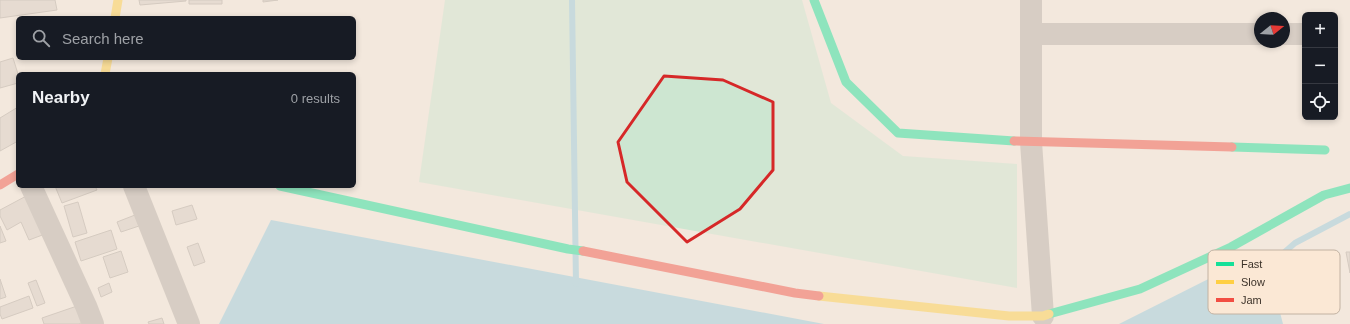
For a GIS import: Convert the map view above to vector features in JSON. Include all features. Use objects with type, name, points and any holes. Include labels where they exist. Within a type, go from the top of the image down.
[{"type":"street","points":[[115,16],[118,0]]},
{"type":"street","points":[[814,0],[846,82],[898,133],[1031,142],[1325,150]]},
{"type":"street","points":[[1031,0],[1031,142],[1043,316]]},
{"type":"street","points":[[1031,34],[1254,34]]},
{"type":"street","points":[[1290,34],[1302,34]]},
{"type":"street","points":[[105,72],[108,60]]},
{"type":"street","points":[[0,185],[16,175]]},
{"type":"street","points":[[32,188],[93,324]]},
{"type":"street","points":[[135,188],[189,324]]},
{"type":"street","points":[[289,188],[568,249],[586,251],[795,293],[1009,316],[1043,316],[1140,289],[1208,258]]},
{"type":"street","points":[[1224,250],[1324,194],[1350,188]]},
{"type":"highlighted area","points":[[664,76],[723,80],[773,102],[773,170],[740,209],[687,242],[627,182],[618,142]]},
{"type":"green space","points":[[445,0],[802,0],[831,103],[903,156],[1017,164],[1017,288],[419,182]]},
{"type":"water","points":[[271,220],[824,324],[219,324]]},
{"type":"water","points":[[1208,279],[1208,314],[1280,314],[1283,324],[1119,324]]},
{"type":"building","points":[[0,0],[55,0],[57,10],[0,18]]},
{"type":"building","points":[[139,0],[186,0],[186,1],[140,5]]},
{"type":"building","points":[[189,0],[222,0],[222,4],[189,4]]},
{"type":"building","points":[[263,0],[278,0],[263,2]]},
{"type":"building","points":[[13,58],[17,72],[16,72],[16,84],[0,88],[0,62]]},
{"type":"building","points":[[16,108],[16,142],[0,151],[0,118]]},
{"type":"building","points":[[56,188],[96,188],[97,190],[62,203]]},
{"type":"building","points":[[30,194],[45,234],[29,240],[21,222],[7,230],[0,216],[0,210]]},
{"type":"building","points":[[78,202],[87,233],[73,237],[64,206]]},
{"type":"building","points":[[192,205],[197,219],[176,225],[172,211]]},
{"type":"building","points":[[135,215],[139,226],[121,232],[117,222]]},
{"type":"building","points":[[0,226],[6,241],[0,243]]},
{"type":"building","points":[[111,230],[117,249],[81,261],[75,242]]},
{"type":"building","points":[[198,243],[205,262],[194,266],[187,247]]},
{"type":"building","points":[[121,251],[128,272],[110,278],[103,257]]},
{"type":"building","points":[[1346,252],[1350,252],[1350,273]]},
{"type":"building","points":[[0,279],[6,297],[0,299]]},
{"type":"building","points":[[36,280],[45,303],[37,306],[28,283]]},
{"type":"building","points":[[109,283],[112,292],[101,297],[98,288]]},
{"type":"building","points":[[29,296],[33,308],[2,319],[0,307]]},
{"type":"building","points":[[77,306],[83,322],[79,324],[44,324],[42,318]]},
{"type":"building","points":[[162,318],[164,324],[149,324],[148,322]]},
{"type":"waterway","points":[[572,0],[576,284]]},
{"type":"waterway","points":[[1287,250],[1295,243],[1350,214]]},
{"type":"traffic: fast","points":[[814,0],[846,82],[898,133],[1014,141]]},
{"type":"traffic: fast","points":[[1232,147],[1325,150]]},
{"type":"traffic: fast","points":[[289,188],[583,251]]},
{"type":"traffic: fast","points":[[1224,250],[1324,195],[1350,188]]},
{"type":"traffic: fast","points":[[1049,314],[1140,289],[1208,258]]},
{"type":"traffic: slow","points":[[115,16],[118,0]]},
{"type":"traffic: slow","points":[[105,72],[108,60]]},
{"type":"traffic: slow","points":[[819,296],[1009,316],[1043,316],[1049,314]]},
{"type":"traffic: jam","points":[[1014,141],[1232,147]]},
{"type":"traffic: jam","points":[[0,185],[16,175]]},
{"type":"traffic: jam","points":[[583,251],[795,293],[819,296]]}]
